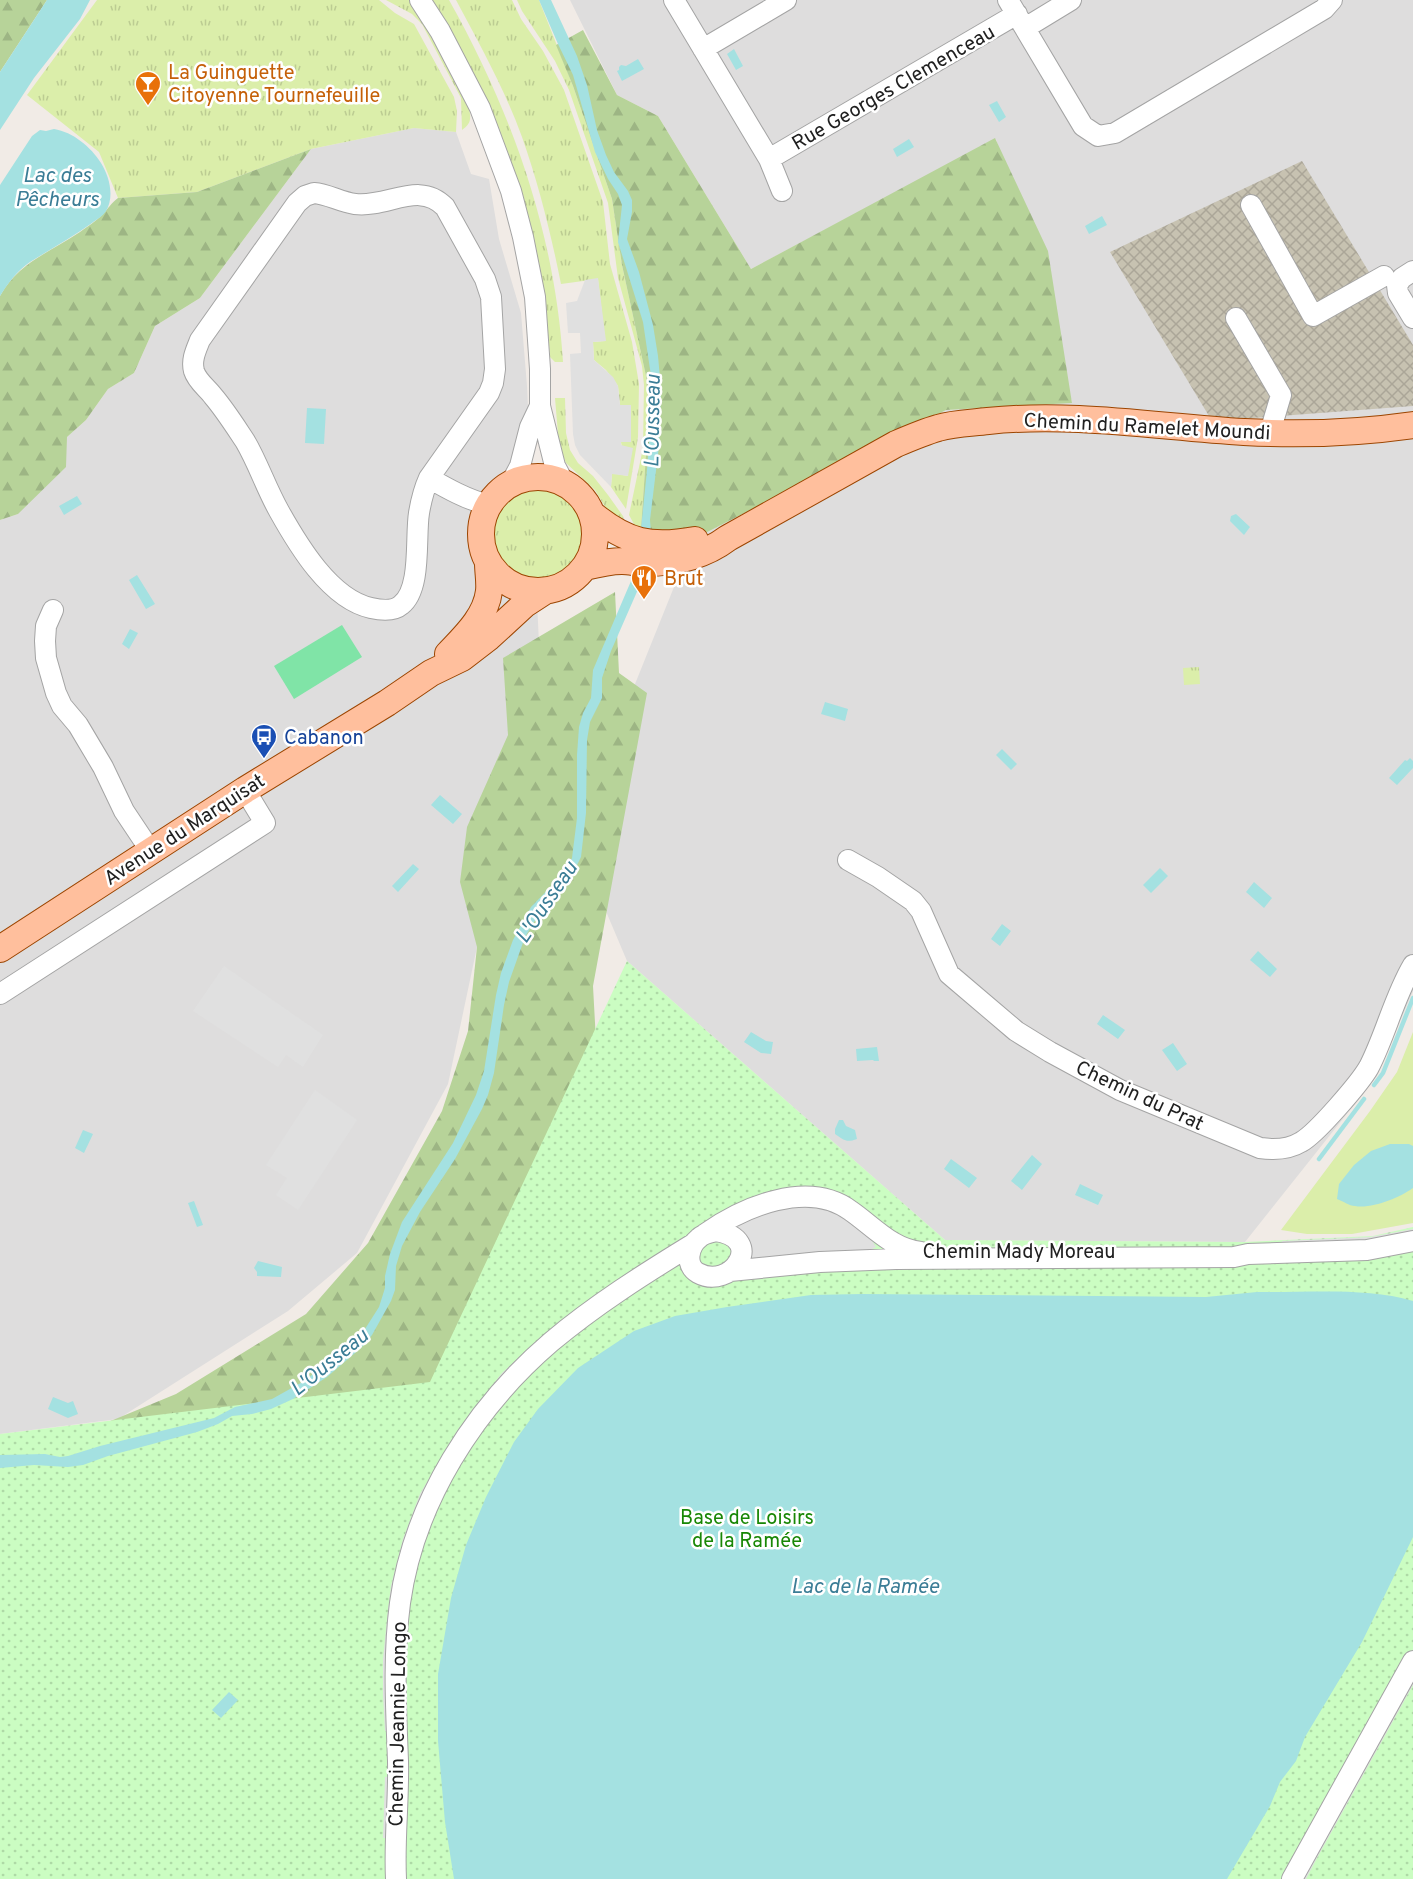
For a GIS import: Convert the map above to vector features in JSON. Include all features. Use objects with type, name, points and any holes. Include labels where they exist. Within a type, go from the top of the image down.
[{"type":"main road","name":"Chemin du Ramelet Moundi","points":[[585,567],[624,561],[641,552],[673,544],[709,538],[728,538],[896,444],[940,427],[1005,419],[1044,418],[1318,434],[1413,425]]},
{"type":"main road","points":[[528,477],[547,477],[564,483],[579,493],[592,514],[596,539],[592,554],[585,567],[574,579],[560,587],[545,591],[528,591],[512,585],[498,576],[488,563],[481,544],[481,524],[488,506],[498,493],[511,483],[528,477]]},
{"type":"main road","name":"Chemin du Ramelet Moundi","points":[[592,514],[641,552]]},
{"type":"main road","name":"Avenue du Marquisat","points":[[431,673],[468,634],[482,612],[489,592],[488,563]]},
{"type":"main road","name":"Avenue du Marquisat","points":[[0,949],[245,790],[387,703],[431,673],[462,658],[525,604],[545,591]]},
{"type":"street","points":[[420,0],[445,41],[480,108],[511,191],[524,237],[536,297],[540,406],[555,466],[564,483]]},
{"type":"street","name":"Rue Georges Clemenceau","points":[[674,0],[769,159],[782,191]]},
{"type":"street","points":[[703,49],[786,0]]},
{"type":"street","name":"Rue Georges Clemenceau","points":[[769,159],[1017,14],[1071,0]]},
{"type":"street","points":[[1017,14],[1083,126],[1098,136],[1106,136],[1114,134],[1324,9],[1332,0]]},
{"type":"street","points":[[314,193],[323,194],[343,201],[366,205],[379,204],[414,194],[437,199],[445,207],[484,279],[491,297],[495,369],[493,383],[489,393],[429,478],[419,514],[415,570],[408,598],[401,606],[393,609],[380,610],[363,607],[333,586],[315,567],[279,511],[247,444],[194,371],[193,360],[200,340],[304,196],[314,193]]},
{"type":"street","points":[[1251,205],[1312,316],[1398,277],[1398,293],[1413,318]]},
{"type":"street","points":[[1236,318],[1281,395],[1270,432]]},
{"type":"street","points":[[511,483],[520,466],[530,427],[540,406]]},
{"type":"street","points":[[429,478],[451,491],[488,506]]},
{"type":"street","points":[[53,610],[46,626],[45,641],[46,658],[56,693],[62,706],[78,725],[103,767],[124,811],[150,850]]},
{"type":"street","points":[[0,994],[265,823],[245,790]]},
{"type":"street","name":"Chemin du Prat","points":[[848,860],[913,901],[921,911],[949,974],[1016,1030],[1050,1052],[1120,1090],[1260,1148],[1282,1149],[1302,1142],[1312,1134],[1358,1082],[1369,1067],[1413,965]]},
{"type":"street","name":"Chemin Mady Moreau","points":[[699,1239],[724,1220],[757,1206],[781,1199],[808,1196],[842,1204],[890,1242],[914,1251],[950,1254],[1237,1250],[1248,1254]]},
{"type":"street","points":[[650,1272],[675,1270],[701,1274],[717,1275],[730,1271],[741,1258],[741,1246],[735,1238],[716,1231],[699,1239],[689,1255],[695,1271],[701,1274]]},
{"type":"street","name":"Chemin Jeannie Longo","points":[[396,1879],[398,1764],[394,1689],[400,1602],[409,1557],[433,1492],[465,1438],[507,1384],[550,1343],[664,1261],[699,1239]]},
{"type":"street","name":"Chemin Mady Moreau","points":[[730,1271],[820,1262],[896,1259],[1234,1257],[1248,1254],[1367,1250],[1413,1241]]},
{"type":"street","points":[[1292,1879],[1413,1661]]},
{"type":"shaded area","points":[[570,0],[1413,0],[1413,991],[1377,1076],[1245,1242],[945,1240],[627,961],[605,909],[631,694],[674,587],[693,565],[678,547],[946,410],[1072,402],[996,139],[751,269],[658,116],[617,95]]},
{"type":"shaded area","points":[[414,128],[456,132],[471,174],[489,179],[499,239],[521,313],[527,386],[543,730],[477,947],[448,1084],[357,1253],[288,1311],[118,1419],[0,1434],[0,520],[18,514],[67,437],[86,420],[108,389],[134,373],[155,326],[200,298],[311,149]]},
{"type":"shaded area","points":[[1302,161],[1413,345],[1413,406],[1212,421],[1110,252]]},
{"type":"shaded area","points":[[598,278],[606,341],[593,342],[594,360],[613,377],[618,386],[620,405],[631,405],[631,442],[621,442],[621,445],[633,448],[628,476],[612,474],[611,487],[580,455],[573,434],[570,354],[581,353],[580,333],[568,333],[566,303],[577,301],[585,280]]},
{"type":"shaded area","points":[[224,966],[323,1035],[303,1067],[286,1055],[278,1067],[193,1011]]},
{"type":"shaded area","points":[[315,1090],[357,1120],[298,1210],[276,1195],[287,1178],[266,1165]]},
{"type":"shaded area","points":[[810,1204],[843,1213],[870,1237],[876,1247],[861,1255],[752,1264],[751,1251],[743,1234],[734,1224],[777,1209]]},
{"type":"shaded area","points":[[1413,1229],[1413,1235],[1374,1243],[1281,1247],[1282,1241],[1370,1237]]},
{"type":"shaded area","points":[[625,1275],[628,1280],[579,1314],[425,1495],[390,1730],[385,1731],[383,1659],[391,1586],[403,1539],[420,1494],[457,1431],[502,1373],[555,1325]]},
{"type":"shaded area","points":[[1413,1673],[1413,1685],[1306,1879],[1299,1879]]},
{"type":"shaded area","points":[[385,1777],[391,1777],[389,1838],[383,1838]]},
{"type":"green space","points":[[0,0],[47,0],[0,72]]},
{"type":"green space","points":[[97,0],[379,0],[414,24],[454,97],[457,111],[456,132],[414,128],[311,149],[197,192],[118,198],[99,152],[27,95]]},
{"type":"green space","points":[[386,0],[409,0],[428,31],[468,107],[469,122],[462,130],[461,98],[422,24],[412,14]]},
{"type":"green space","points":[[431,0],[449,0],[472,42],[511,130],[527,175],[551,267],[563,362],[555,362],[550,357],[538,261],[514,171],[498,127],[479,85]]},
{"type":"green space","points":[[456,0],[512,0],[564,90],[603,202],[610,264],[632,342],[639,384],[638,437],[626,509],[611,487],[612,473],[628,476],[621,442],[631,442],[630,405],[620,405],[618,386],[606,370],[594,360],[593,342],[605,341],[598,279],[561,284],[544,210],[522,137],[500,85]]},
{"type":"green space","points":[[517,0],[539,0],[573,86],[612,199],[622,265],[646,376],[649,410],[641,529],[635,526],[629,515],[643,448],[644,385],[642,366],[618,278],[608,203],[569,90],[555,61]]},
{"type":"green space","points":[[583,30],[617,95],[658,116],[751,269],[995,138],[1048,251],[1072,403],[946,410],[678,547],[641,529],[649,410],[646,376],[622,265],[612,199],[573,86],[556,45]]},
{"type":"green space","points":[[311,149],[200,298],[155,326],[134,373],[108,389],[86,420],[67,437],[66,467],[18,514],[0,520],[0,296],[8,284],[25,266],[94,222],[118,198],[197,192]]},
{"type":"green space","points":[[555,398],[565,398],[566,433],[570,450],[578,463],[593,476],[608,495],[624,521],[607,510],[595,490],[566,463],[559,446]]},
{"type":"green space","points":[[538,486],[556,490],[572,500],[582,516],[586,534],[582,552],[572,568],[556,578],[538,582],[520,578],[504,568],[494,552],[490,534],[494,516],[504,500],[520,490]]},
{"type":"green space","points":[[615,592],[619,673],[647,693],[593,986],[598,1078],[475,1353],[345,1445],[67,1439],[176,1394],[306,1314],[368,1243],[442,1111],[468,1031],[477,947],[460,882],[467,827],[508,735],[503,658]]},
{"type":"green space","points":[[342,625],[362,657],[294,699],[274,666]]},
{"type":"green space","points":[[1199,667],[1200,684],[1184,685],[1183,668]]},
{"type":"green space","name":"Base de Loisirs de la Ramée","points":[[627,961],[945,1240],[1245,1242],[1373,1236],[1413,1227],[1413,1879],[0,1879],[0,1434],[430,1382]]},
{"type":"green space","points":[[1413,1032],[1413,1223],[1352,1234],[1307,1234],[1281,1230],[1397,1072]]},
{"type":"water","points":[[47,0],[90,0],[80,19],[34,78],[0,130],[0,72]]},
{"type":"water","name":"L'Ousseau","points":[[539,0],[551,0],[577,56],[606,155],[632,200],[627,239],[639,272],[653,325],[661,389],[659,446],[650,520],[651,532],[643,578],[611,651],[602,678],[602,698],[590,722],[587,740],[586,813],[581,857],[570,879],[542,909],[525,937],[509,982],[494,1073],[488,1095],[455,1159],[420,1212],[402,1246],[396,1266],[395,1290],[391,1301],[372,1335],[362,1347],[327,1377],[293,1399],[271,1409],[232,1416],[197,1432],[83,1465],[0,1468],[0,1455],[68,1456],[214,1418],[235,1407],[272,1399],[306,1380],[365,1329],[379,1307],[385,1288],[390,1254],[402,1222],[453,1143],[476,1095],[484,1071],[501,973],[513,940],[531,907],[565,872],[572,858],[577,818],[579,727],[591,698],[593,670],[631,581],[641,529],[651,416],[651,376],[643,322],[618,242],[622,205],[595,152],[573,75]]},
{"type":"water","points":[[734,49],[743,66],[736,70],[727,54]]},
{"type":"water","points":[[638,59],[644,69],[622,81],[617,71],[619,67]]},
{"type":"water","points":[[997,101],[1006,117],[999,122],[989,105]]},
{"type":"water","name":"Lac des Pêcheurs","points":[[54,129],[75,137],[97,157],[108,180],[109,205],[106,211],[92,223],[25,266],[13,277],[0,296],[0,185],[32,136],[40,130]]},
{"type":"water","points":[[909,139],[914,147],[897,157],[893,149]]},
{"type":"water","points":[[1102,216],[1107,225],[1089,234],[1085,226]]},
{"type":"water","points":[[307,408],[326,409],[324,444],[305,443]]},
{"type":"water","points":[[77,496],[82,504],[64,515],[59,506]]},
{"type":"water","points":[[1236,514],[1250,527],[1244,535],[1230,521],[1231,516]]},
{"type":"water","points":[[137,575],[155,604],[146,609],[129,580]]},
{"type":"water","points":[[130,629],[138,633],[129,649],[122,644]]},
{"type":"water","points":[[825,702],[848,709],[845,721],[821,714]]},
{"type":"water","points":[[1002,749],[1017,764],[1011,770],[996,755]]},
{"type":"water","points":[[1410,758],[1413,761],[1413,768],[1397,785],[1389,778],[1405,760]]},
{"type":"water","points":[[440,795],[462,814],[453,824],[431,805]]},
{"type":"water","points":[[413,864],[419,869],[398,892],[392,886]]},
{"type":"water","points":[[1160,868],[1168,876],[1151,893],[1143,885]]},
{"type":"water","points":[[1254,882],[1272,898],[1264,908],[1246,892]]},
{"type":"water","points":[[1002,924],[1011,931],[1000,946],[991,939]]},
{"type":"water","points":[[1258,951],[1277,969],[1270,977],[1250,960]]},
{"type":"water","points":[[1103,1015],[1125,1030],[1118,1039],[1097,1024]]},
{"type":"water","points":[[751,1032],[766,1041],[773,1042],[771,1054],[761,1053],[744,1042]]},
{"type":"water","points":[[1173,1043],[1187,1064],[1177,1071],[1162,1050]]},
{"type":"water","points":[[877,1047],[879,1061],[857,1061],[856,1049]]},
{"type":"water","points":[[839,1120],[843,1120],[846,1126],[855,1130],[857,1139],[845,1140],[835,1134]]},
{"type":"water","points":[[83,1130],[93,1134],[84,1153],[75,1148]]},
{"type":"water","points":[[1390,1144],[1413,1146],[1413,1188],[1393,1199],[1369,1206],[1353,1206],[1337,1199],[1339,1184],[1354,1165],[1371,1151]]},
{"type":"water","points":[[1032,1155],[1042,1164],[1022,1190],[1011,1181]]},
{"type":"water","points":[[951,1159],[977,1178],[969,1188],[944,1169]]},
{"type":"water","points":[[1080,1184],[1103,1195],[1098,1205],[1075,1195]]},
{"type":"water","points":[[194,1201],[203,1225],[197,1227],[188,1203]]},
{"type":"water","points":[[258,1261],[282,1267],[281,1277],[257,1276],[254,1268]]},
{"type":"water","name":"Lac de la Ramée","points":[[1257,1292],[1356,1292],[1413,1301],[1413,1537],[1362,1642],[1305,1737],[1296,1761],[1280,1782],[1270,1806],[1227,1879],[454,1879],[445,1822],[438,1741],[438,1674],[451,1598],[466,1545],[486,1497],[514,1442],[538,1409],[578,1368],[634,1331],[675,1316],[811,1295],[1206,1297]]},
{"type":"water","points":[[53,1397],[68,1403],[73,1401],[78,1414],[68,1418],[48,1409]]},
{"type":"water","points":[[229,1692],[238,1700],[221,1718],[212,1710]]},
{"type":"waterway","points":[[1374,1085],[1383,1073],[1413,998]]},
{"type":"waterway","points":[[1319,1159],[1364,1099]]},
{"type":"place","name":"La Guinguette Citoyenne Tournefeuille","points":[[148,107]]},
{"type":"place","name":"Brut","points":[[644,601]]},
{"type":"place","name":"Cabanon","points":[[264,760]]}]
